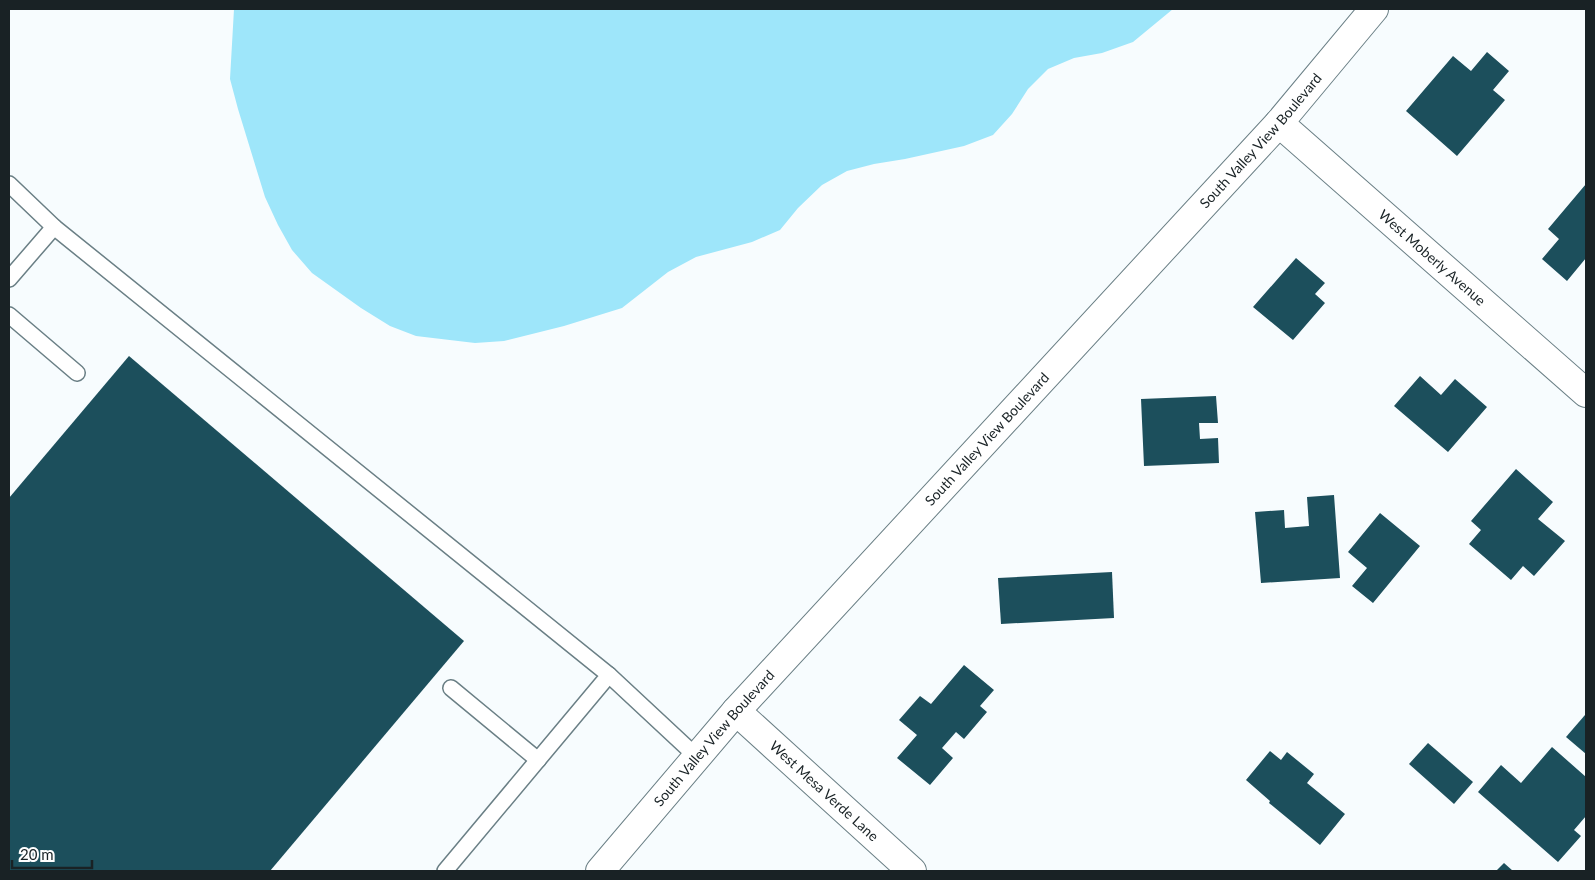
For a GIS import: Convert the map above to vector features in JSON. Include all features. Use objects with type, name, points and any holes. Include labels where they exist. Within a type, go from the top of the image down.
[{"type":"main road","name":"South Valley View Boulevard","points":[[600,871],[736,711],[1278,123],[1374,9]]},
{"type":"main road","name":"West Moberly Avenue","points":[[1278,123],[1586,394]]},
{"type":"main road","name":"West Mesa Verde Lane","points":[[736,711],[912,871]]},
{"type":"lane","points":[[9,184],[54,227],[609,675],[697,757]]},
{"type":"lane","points":[[9,279],[54,227]]},
{"type":"lane","points":[[9,315],[77,373]]},
{"type":"lane","points":[[445,871],[609,675]]},
{"type":"lane","points":[[452,688],[538,760]]},
{"type":"water","points":[[234,9],[1173,9],[1133,42],[1102,53],[1074,58],[1048,69],[1028,89],[1012,114],[993,135],[964,146],[847,171],[822,185],[798,208],[780,230],[752,242],[696,257],[668,272],[622,308],[564,326],[504,341],[475,343],[416,336],[390,326],[312,273],[292,250],[265,197],[230,79]]},
{"type":"building","points":[[1487,52],[1509,71],[1493,90],[1505,100],[1457,156],[1406,111],[1453,56],[1471,71]]},
{"type":"building","points":[[1586,184],[1586,258],[1567,281],[1542,259],[1559,239],[1548,229]]},
{"type":"building","points":[[1296,258],[1325,283],[1315,294],[1325,303],[1293,340],[1253,307]]},
{"type":"building","points":[[129,356],[464,641],[270,871],[9,871],[9,498]]},
{"type":"building","points":[[1420,376],[1441,395],[1455,379],[1487,407],[1448,452],[1394,406]]},
{"type":"building","points":[[1216,396],[1218,423],[1199,423],[1200,439],[1218,438],[1219,463],[1144,466],[1141,399]]},
{"type":"building","points":[[1516,469],[1553,502],[1538,519],[1565,541],[1534,576],[1523,566],[1511,580],[1469,544],[1481,530],[1471,521]]},
{"type":"building","points":[[1334,495],[1340,578],[1261,583],[1255,512],[1284,510],[1285,528],[1309,526],[1307,497]]},
{"type":"building","points":[[1380,513],[1420,546],[1373,603],[1352,586],[1367,568],[1348,552]]},
{"type":"building","points":[[1112,572],[1114,618],[1001,624],[998,578]]},
{"type":"building","points":[[964,665],[994,690],[980,706],[987,712],[964,739],[956,732],[942,748],[953,758],[930,785],[897,758],[917,735],[899,720],[920,696],[931,704]]},
{"type":"building","points":[[1586,716],[1586,754],[1566,737]]},
{"type":"building","points":[[1428,743],[1473,782],[1454,804],[1409,764]]},
{"type":"building","points":[[1552,747],[1586,777],[1586,816],[1574,830],[1581,836],[1558,862],[1478,792],[1501,765],[1521,783]]},
{"type":"building","points":[[1270,751],[1281,760],[1287,752],[1314,774],[1307,783],[1345,814],[1320,845],[1269,803],[1270,801],[1246,780]]},
{"type":"building","points":[[1504,863],[1513,871],[1496,871]]}]
